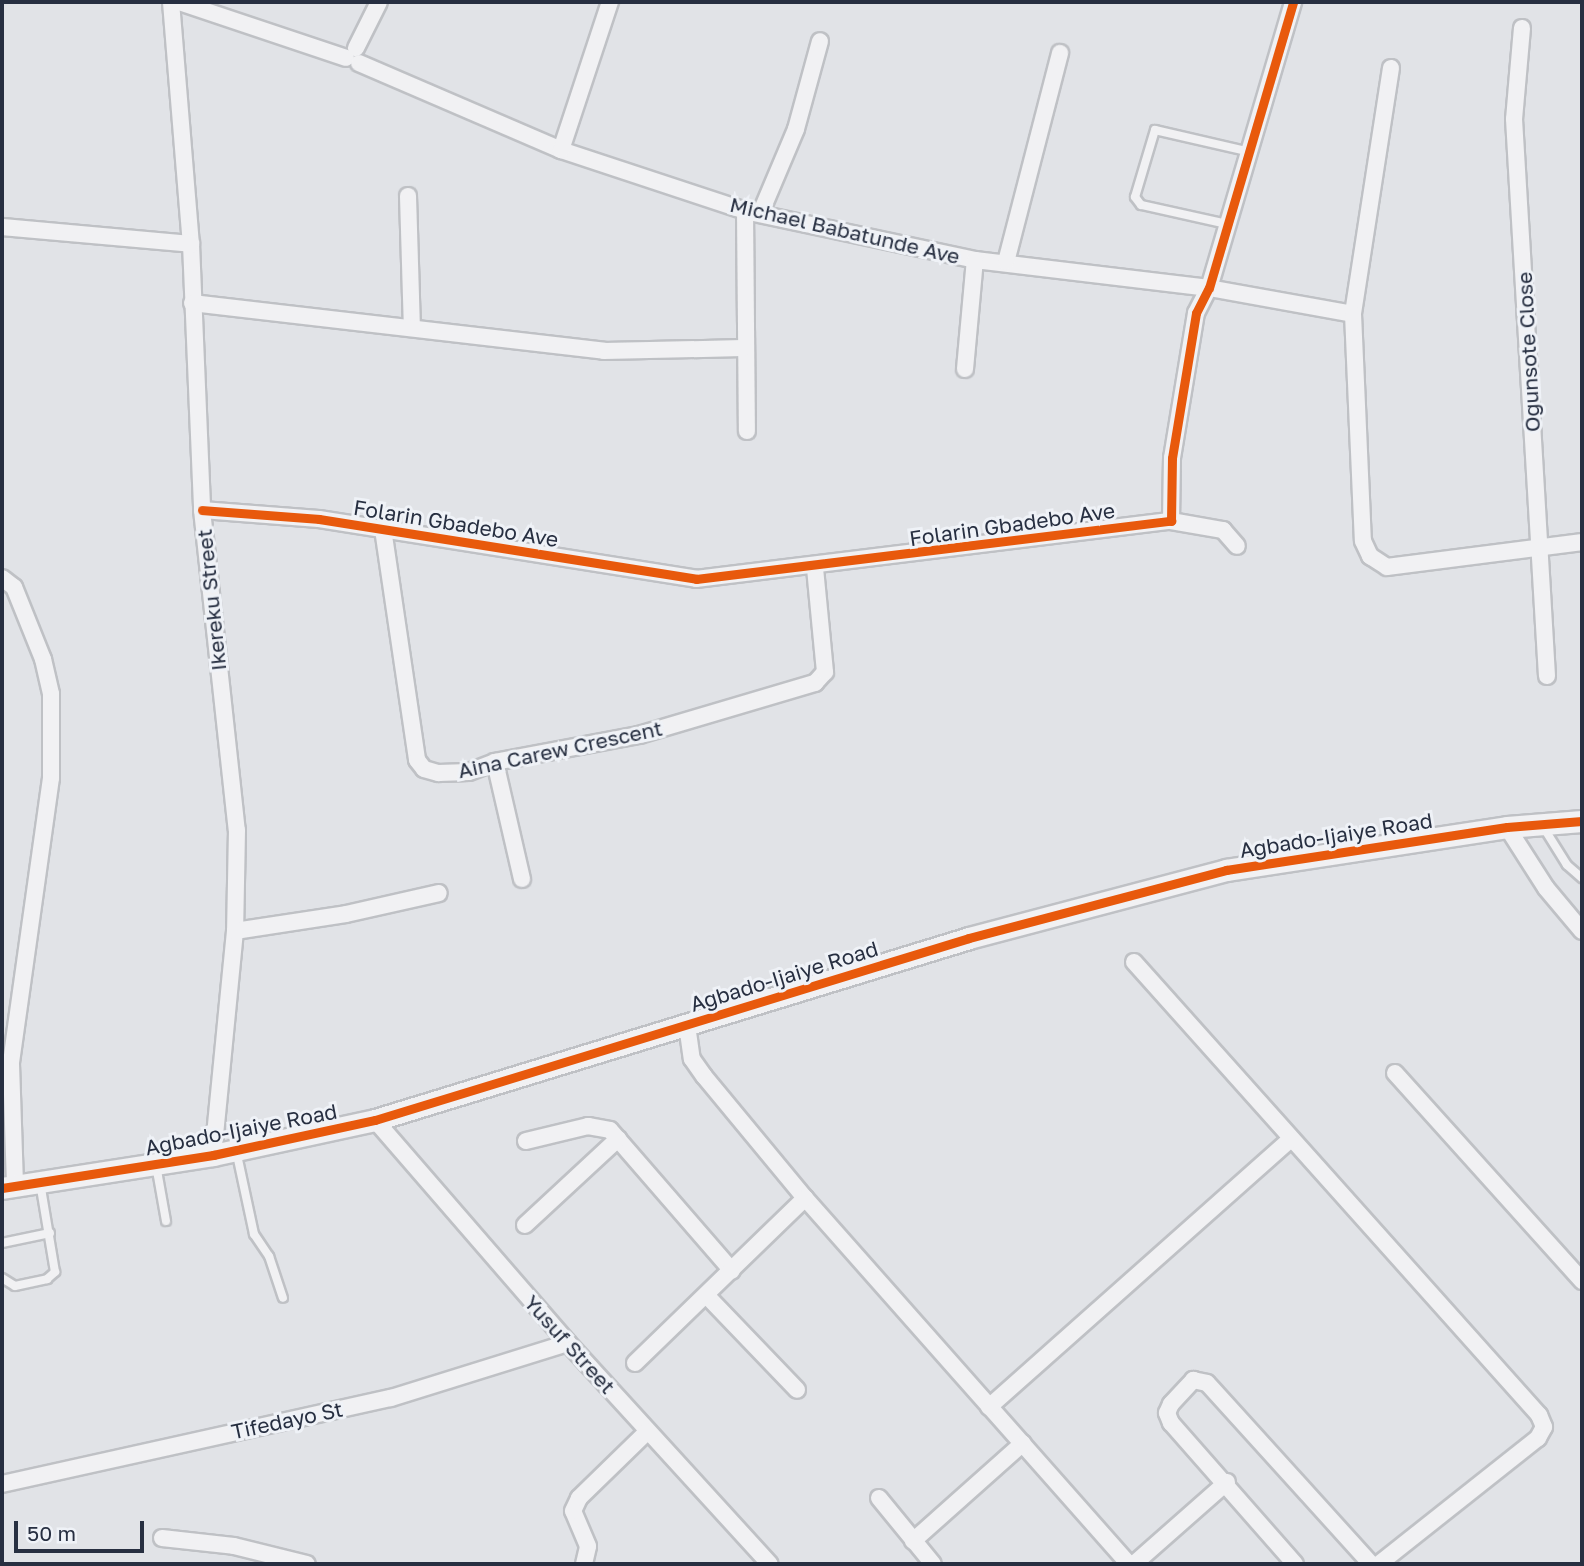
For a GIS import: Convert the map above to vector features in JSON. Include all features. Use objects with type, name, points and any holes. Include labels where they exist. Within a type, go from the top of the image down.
[{"type":"street","name":"Ikereku Street","points":[[172,2],[191,244],[202,510],[237,830],[235,931],[213,1155]]},
{"type":"street","name":"Michael Babatunde Ave","points":[[179,2],[353,56],[561,150],[753,211],[975,260],[1209,288],[1353,314]]},
{"type":"street","points":[[353,56],[379,2]]},
{"type":"street","points":[[561,150],[610,2]]},
{"type":"street","points":[[1171,522],[1172,458],[1196,313],[1209,288],[1246,151],[1293,2]]},
{"type":"street","name":"Ogunsote Close","points":[[1522,28],[1514,119],[1537,548],[1547,676]]},
{"type":"street","points":[[747,431],[743,348],[749,227],[753,211],[796,129],[820,41]]},
{"type":"street","points":[[1006,262],[1060,53]]},
{"type":"street","points":[[1391,68],[1353,314],[1363,541],[1370,556],[1387,567],[1582,542]]},
{"type":"street","points":[[408,196],[412,328]]},
{"type":"street","points":[[2,227],[191,244]]},
{"type":"street","points":[[965,369],[975,260]]},
{"type":"street","points":[[192,303],[604,351],[743,348]]},
{"type":"street","name":"Folarin Gbadebo Ave","points":[[202,510],[383,529],[696,579],[816,568],[1171,522],[1223,530],[1237,546]]},
{"type":"street","name":"Aina Carew Crescent","points":[[383,529],[417,760],[424,769],[438,773],[469,772],[495,762],[639,735],[822,679],[825,672],[816,568]]},
{"type":"street","points":[[2,578],[13,587],[43,659],[51,694],[51,778],[11,1064],[8,1187]]},
{"type":"street","points":[[495,762],[522,879]]},
{"type":"street","name":"Agbado-Ijaiye Road","points":[[8,1187],[213,1155],[375,1120],[969,937],[1226,870],[1507,827],[1582,821]]},
{"type":"street","points":[[1507,827],[1546,888],[1582,931]]},
{"type":"street","points":[[235,931],[346,914],[439,893]]},
{"type":"street","points":[[1134,962],[1290,1140],[1539,1415],[1544,1427],[1538,1438],[1380,1564]]},
{"type":"street","points":[[687,1025],[692,1059],[805,1198],[1131,1564],[1227,1482]]},
{"type":"street","points":[[1395,1073],[1582,1281]]},
{"type":"street","name":"Yusuf Street","points":[[375,1120],[568,1343],[770,1564]]},
{"type":"street","points":[[526,1141],[600,1126],[618,1139],[732,1271]]},
{"type":"street","points":[[525,1226],[618,1139]]},
{"type":"street","points":[[989,1407],[1290,1140]]},
{"type":"street","points":[[635,1363],[805,1198]]},
{"type":"street","points":[[706,1296],[797,1390]]},
{"type":"street","name":"Tifedayo St","points":[[2,1484],[391,1398],[568,1343]]},
{"type":"street","points":[[1296,1564],[1227,1482],[1171,1423],[1167,1413],[1193,1380],[1207,1383],[1371,1564]]},
{"type":"street","points":[[584,1564],[588,1546],[573,1511],[579,1498],[648,1431]]},
{"type":"street","points":[[913,1541],[1023,1443]]},
{"type":"street","points":[[879,1498],[933,1564]]},
{"type":"street","points":[[162,1538],[234,1546],[307,1564]]},
{"type":"lane","points":[[1227,224],[1140,205],[1135,197],[1155,130],[1246,151]]},
{"type":"lane","points":[[1541,825],[1567,865],[1582,878]]},
{"type":"lane","points":[[236,1150],[254,1234],[269,1256],[283,1298]]},
{"type":"lane","points":[[156,1165],[166,1221]]},
{"type":"lane","points":[[2,1278],[15,1286],[47,1279],[55,1272],[40,1181]]},
{"type":"lane","points":[[2,1242],[50,1233]]},
{"type":"cycle path","points":[[202,510],[319,519],[696,579],[1171,521],[1172,458],[1196,313],[1209,288],[1293,2]]},
{"type":"cycle path","points":[[2,1188],[213,1155],[375,1120],[969,938],[1226,870],[1507,827],[1582,821]]}]
